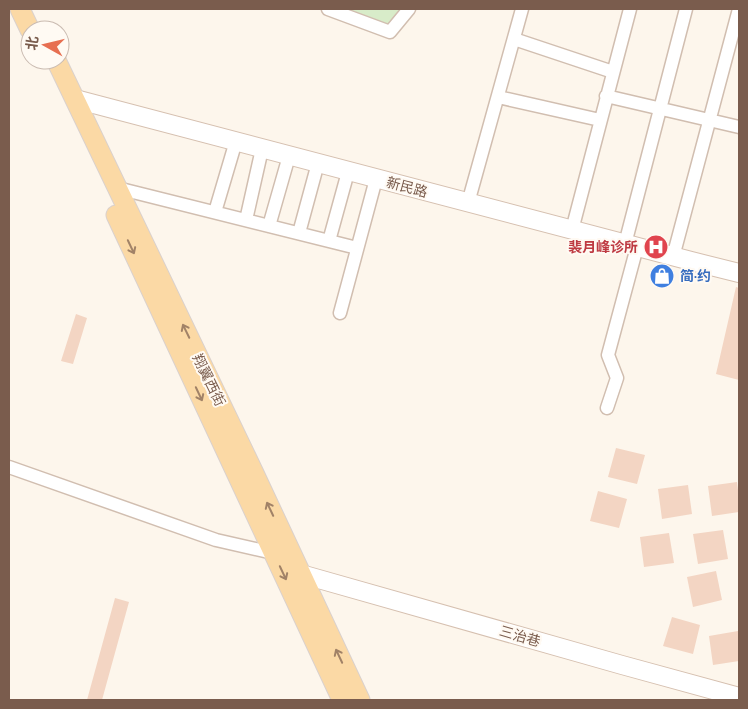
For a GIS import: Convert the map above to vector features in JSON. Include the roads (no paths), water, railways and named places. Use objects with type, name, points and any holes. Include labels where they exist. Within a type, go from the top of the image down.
[{"type":"main road","name":"翔翼西街","points":[[49,70],[342,700]]},
{"type":"main road","name":"翔翼西街","points":[[61,70],[360,700]]},
{"type":"street","points":[[328,9],[390,32],[409,9]]},
{"type":"street","points":[[468,203],[522,9]]},
{"type":"street","points":[[572,230],[630,9]]},
{"type":"street","points":[[607,408],[617,378],[608,355],[660,109],[686,9]]},
{"type":"street","points":[[673,257],[739,9]]},
{"type":"street","points":[[514,39],[613,72]]},
{"type":"street","points":[[606,96],[739,127]]},
{"type":"street","points":[[498,97],[600,120]]},
{"type":"street","name":"新民路","points":[[75,99],[739,273]]},
{"type":"street","points":[[216,212],[236,142]]},
{"type":"street","points":[[246,220],[262,148]]},
{"type":"street","points":[[269,226],[288,156]]},
{"type":"street","points":[[299,233],[318,163]]},
{"type":"street","points":[[329,241],[348,172]]},
{"type":"street","points":[[340,313],[376,179]]},
{"type":"street","points":[[117,188],[357,248]]},
{"type":"street","points":[[9,467],[216,540],[273,554]]},
{"type":"street","name":"三治巷","points":[[301,574],[739,697]]},
{"type":"place","name":"裴月峰诊所","points":[[656,247]]},
{"type":"place","name":"简·约","points":[[662,276]]}]
